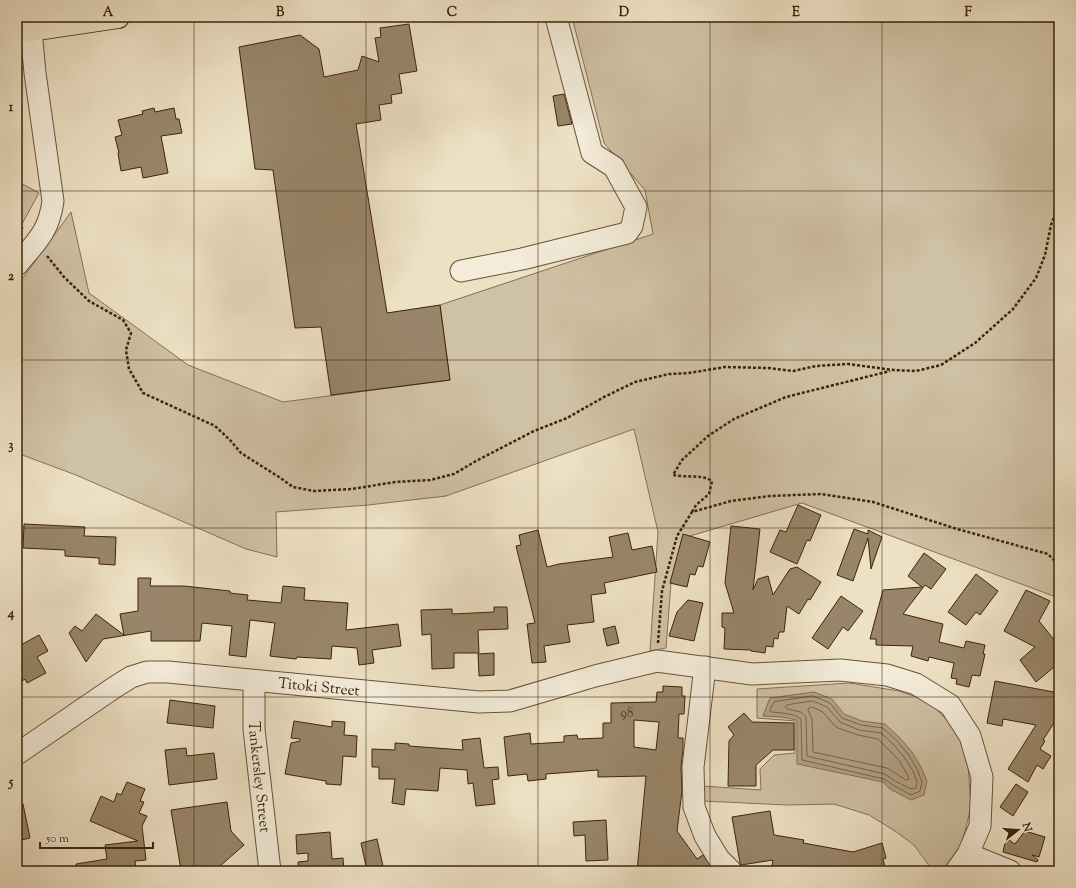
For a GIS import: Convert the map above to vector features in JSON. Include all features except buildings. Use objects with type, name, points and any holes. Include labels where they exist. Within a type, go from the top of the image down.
[{"type":"highway","points":[[24,31],[118,17]]},
{"type":"street","points":[[461,271],[522,259],[627,233],[632,226],[636,207],[614,167],[592,153],[556,17]]},
{"type":"street","points":[[17,265],[46,229],[51,215],[53,201],[35,73],[24,31]]},
{"type":"street","points":[[649,663],[752,674],[840,670],[887,675],[916,684],[950,705],[970,736],[982,777],[980,826],[968,854],[956,871]]},
{"type":"street","name":"Titoki Street","points":[[17,754],[115,687],[131,677],[147,672],[168,672],[478,702],[510,701],[649,663]]},
{"type":"street","points":[[705,668],[693,767],[694,807],[705,836],[719,859],[731,871]]},
{"type":"street","name":"Tankersley Street","points":[[254,681],[254,730],[270,871]]},
{"type":"street","points":[[968,854],[1010,871]]},
{"type":"path","points":[[37,242],[64,277],[89,301],[123,320],[130,333],[126,350],[129,369],[143,393],[215,426],[230,440],[241,454],[293,487],[314,491],[352,489],[395,482],[430,480],[454,474],[534,431],[567,418],[604,397],[635,382],[669,374],[690,373],[725,367],[768,368],[793,371],[816,366],[848,364],[892,370],[916,370],[941,365],[975,343],[1013,309],[1036,278],[1045,255],[1051,225],[1059,203]]},
{"type":"path","points":[[649,663],[662,591],[677,536],[696,505],[709,494],[712,481],[707,477],[673,476],[682,460],[708,436],[734,419],[786,397],[892,370]]},
{"type":"path","points":[[692,512],[731,501],[770,496],[821,494],[873,502],[957,529],[1042,552],[1048,554],[1059,565]]},
{"type":"shaded area","points":[[572,17],[1059,17],[1059,598],[802,503],[690,536],[671,583],[666,648],[650,651],[658,532],[634,429],[446,496],[368,505],[276,512],[277,557],[246,549],[76,475],[17,453],[17,286],[71,212],[89,293],[188,365],[283,402],[450,380],[440,305],[653,234],[645,190],[604,143]]},
{"type":"shaded area","points":[[17,181],[39,193],[17,233]]},
{"type":"shaded area","points":[[849,683],[899,691],[928,701],[957,730],[968,764],[971,807],[961,847],[947,871],[933,871],[914,845],[869,815],[834,804],[788,805],[702,801],[703,786],[761,790],[760,769],[774,755],[795,753],[795,721],[757,718],[757,689]]},
{"type":"water","points":[[814,692],[832,699],[844,714],[862,721],[885,724],[900,738],[912,752],[927,781],[924,795],[911,800],[890,789],[883,782],[797,764],[797,720],[782,717],[763,716],[770,698]]}]
